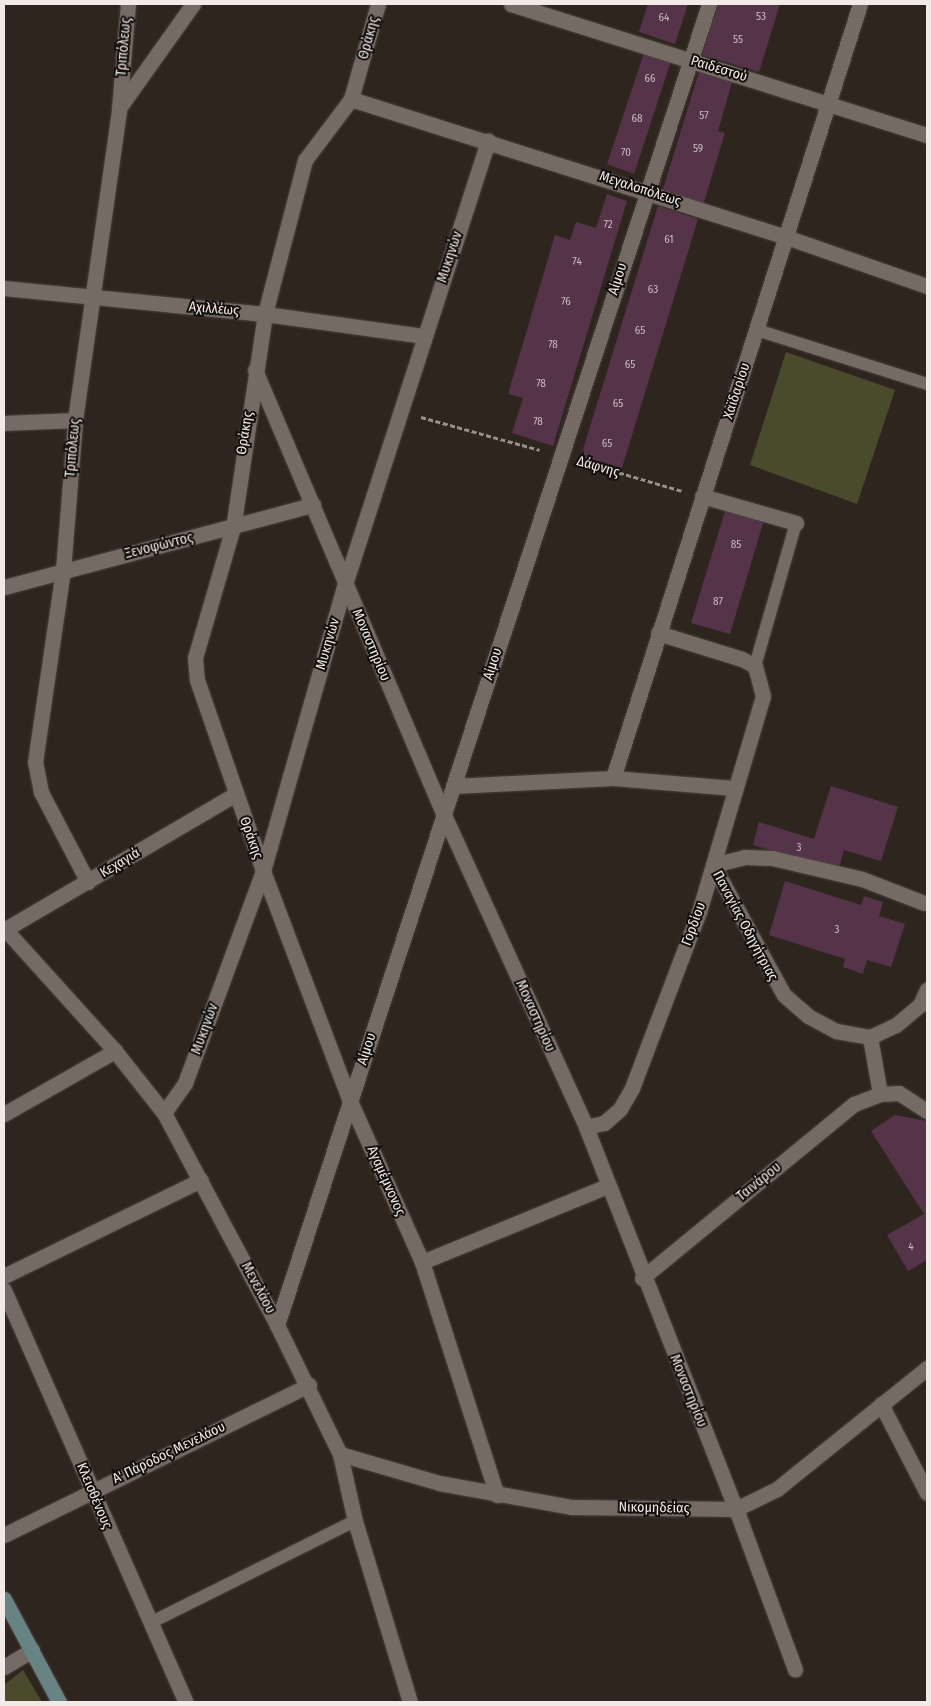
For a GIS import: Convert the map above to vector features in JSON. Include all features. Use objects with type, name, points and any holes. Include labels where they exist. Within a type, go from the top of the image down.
[{"type":"street","name":"Τριπόλεως","points":[[88,882],[41,792],[35,762],[63,570],[75,420],[118,109],[128,4]]},
{"type":"street","points":[[118,109],[193,4]]},
{"type":"street","name":"Θράκης","points":[[263,871],[197,680],[195,658],[232,527],[265,314],[305,160],[351,99],[378,4]]},
{"type":"street","name":"Ραιδεστού","points":[[511,4],[927,135]]},
{"type":"street","name":"Αίμου","points":[[277,1325],[709,4]]},
{"type":"street","name":"Χαϊδαρίου","points":[[613,778],[860,4]]},
{"type":"street","name":"Μεγαλοπόλεως","points":[[351,99],[488,140],[786,236],[927,286]]},
{"type":"street","name":"Μυκηνών","points":[[164,1112],[185,1082],[263,871],[345,584],[488,140]]},
{"type":"street","name":"Αχιλλέως","points":[[4,288],[265,314],[424,336]]},
{"type":"street","name":"Μοναστηρίου","points":[[255,370],[444,815],[586,1127],[642,1278],[736,1509],[795,1669]]},
{"type":"street","points":[[4,423],[75,420]]},
{"type":"street","points":[[702,496],[796,523]]},
{"type":"street","name":"Ξενοφώντος","points":[[4,587],[313,505]]},
{"type":"street","points":[[658,633],[742,659],[755,666]]},
{"type":"street","name":"Γορδίου","points":[[586,1127],[604,1123],[620,1109],[632,1088],[699,912],[734,788],[763,696],[755,666]]},
{"type":"street","points":[[453,786],[613,778],[734,788]]},
{"type":"street","name":"Κεχαγιά","points":[[4,929],[88,882],[236,794]]},
{"type":"street","name":"Παναγίας Οδηγήτριας","points":[[870,1037],[836,1031],[808,1016],[784,995],[713,865],[744,857],[772,858],[862,879],[926,903]]},
{"type":"street","name":"Αγαμέμνονος","points":[[263,871],[350,1101],[422,1262],[497,1495]]},
{"type":"street","name":"Μενελάου","points":[[4,929],[115,1051],[164,1112],[201,1180],[308,1384],[340,1454],[355,1521],[410,1702]]},
{"type":"street","points":[[927,989],[920,1005],[896,1025],[870,1037],[880,1094],[899,1092],[927,1111]]},
{"type":"street","points":[[4,1114],[115,1051]]},
{"type":"street","name":"Ταινάρου","points":[[642,1278],[854,1104],[880,1094]]},
{"type":"street","points":[[4,1276],[201,1180]]},
{"type":"street","points":[[422,1262],[607,1186]]},
{"type":"street","name":"Κλεισθένους","points":[[6,1299],[186,1702]]},
{"type":"street","name":"Νικομηδείας","points":[[340,1454],[439,1482],[497,1495],[571,1507],[736,1509],[777,1489],[927,1368]]},
{"type":"street","name":"Α' Πάροδος Μενελάου","points":[[4,1536],[92,1490],[308,1384]]},
{"type":"street","points":[[880,1404],[927,1493]]},
{"type":"street","points":[[4,1599],[59,1702]]},
{"type":"street","points":[[4,1667],[32,1650]]},
{"type":"lane","points":[[757,330],[927,384]]},
{"type":"lane","points":[[755,666],[796,523]]},
{"type":"lane","points":[[150,1623],[355,1521]]},
{"type":"path","name":"Δάφνης","points":[[400,411],[702,496]]},
{"type":"green space","points":[[786,352],[895,390],[857,504],[750,465]]},
{"type":"green space","points":[[23,1670],[42,1702],[4,1702],[4,1685]]},
{"type":"building","points":[[648,4],[688,4],[675,44],[639,32]]},
{"type":"building","points":[[718,4],[780,4],[759,72],[702,55]]},
{"type":"building","points":[[644,53],[671,61],[634,174],[607,164]]},
{"type":"building","points":[[700,69],[733,79],[718,131],[725,133],[703,205],[662,192]]},
{"type":"building","points":[[607,194],[627,201],[553,446],[512,433],[523,398],[508,394],[555,235],[570,240],[576,222],[596,228]]},
{"type":"building","points":[[658,206],[698,219],[622,468],[581,456]]},
{"type":"building","points":[[726,508],[764,520],[730,634],[691,623]]},
{"type":"building","points":[[831,786],[898,807],[881,861],[844,850],[838,871],[753,845],[759,822],[814,839]]},
{"type":"building","points":[[785,881],[861,905],[864,896],[883,902],[879,916],[905,924],[891,967],[867,960],[863,974],[843,967],[845,959],[769,935]]},
{"type":"building","points":[[895,1115],[927,1121],[927,1260],[908,1271],[887,1235],[924,1214],[871,1131]]}]
